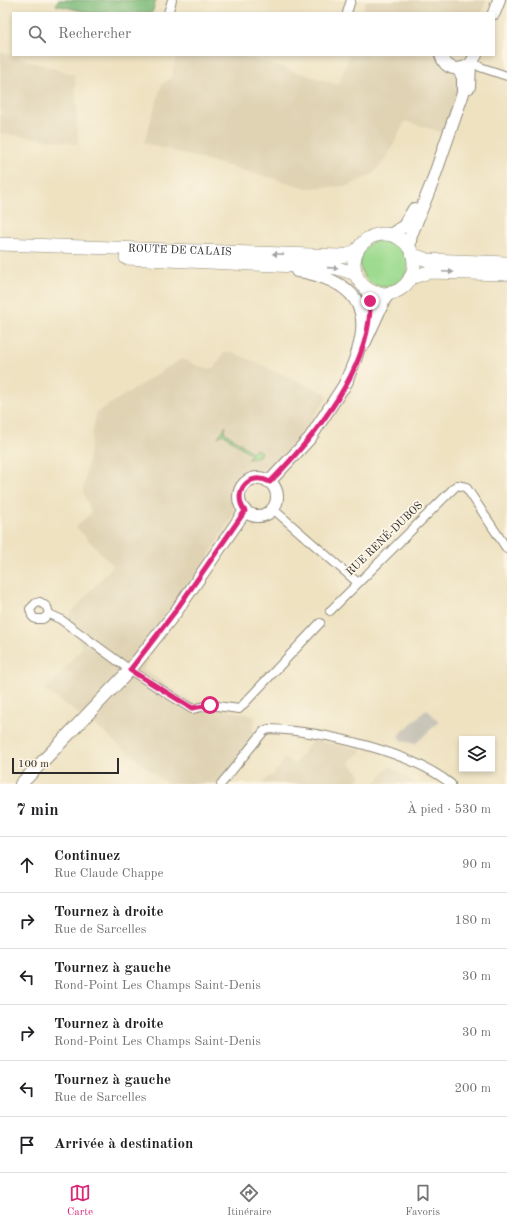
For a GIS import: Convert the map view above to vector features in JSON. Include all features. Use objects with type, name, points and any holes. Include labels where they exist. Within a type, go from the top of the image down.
[{"type":"main road","points":[[488,12],[493,0]]},
{"type":"main road","points":[[494,12],[499,0]]},
{"type":"main road","points":[[270,482],[310,438],[343,388],[382,304],[389,294],[401,288],[410,278],[414,269],[411,251],[411,235],[432,183],[464,85],[463,77],[458,69],[448,66],[442,56]]},
{"type":"main road","points":[[458,69],[473,61]]},
{"type":"main road","points":[[365,342],[370,296],[356,274],[354,260],[357,250],[370,237],[398,232],[407,223],[449,134],[468,88],[473,61]]},
{"type":"main road","points":[[392,234],[403,240],[411,251],[428,260],[507,263]]},
{"type":"main road","name":"ROUTE DE CALAIS","points":[[0,244],[340,256],[348,255],[357,250]]},
{"type":"main road","name":"ROUTE DE CALAIS","points":[[0,253],[231,262],[337,268],[356,274]]},
{"type":"main road","points":[[231,262],[311,273],[344,287],[354,296],[361,313],[362,333],[350,372],[343,388]]},
{"type":"main road","points":[[410,278],[429,272],[507,274]]},
{"type":"main road","points":[[366,288],[379,293],[389,294]]},
{"type":"main road","points":[[254,478],[265,479],[270,482],[276,492],[276,504],[273,509],[262,516],[256,516],[245,511],[239,500],[239,494],[245,484],[254,478]]},
{"type":"main road","points":[[21,784],[130,670],[179,607],[245,511]]},
{"type":"street","points":[[168,12],[172,0]]},
{"type":"street","points":[[347,12],[351,0]]},
{"type":"street","points":[[473,61],[480,67],[507,76]]},
{"type":"street","name":"RUE RENÉ-DUBOS","points":[[330,611],[357,582],[457,485],[466,487],[507,549]]},
{"type":"street","points":[[273,509],[357,582]]},
{"type":"street","points":[[49,614],[60,619],[130,670],[192,708],[210,705],[239,709],[320,623]]},
{"type":"street","points":[[221,784],[264,731],[269,729],[341,740],[405,758],[416,762],[451,784]]},
{"type":"shaded area","points":[[366,0],[486,0],[482,12],[362,12]]},
{"type":"shaded area","points":[[0,52],[75,75],[78,144],[0,133]]},
{"type":"shaded area","points":[[177,56],[245,56],[339,85],[349,56],[435,56],[462,82],[444,133],[405,121],[389,154],[373,174],[348,186],[307,188],[144,143],[162,84],[171,78]]},
{"type":"shaded area","points":[[232,352],[327,394],[325,401],[285,455],[270,468],[249,472],[234,490],[234,513],[143,669],[193,703],[256,716],[249,751],[219,784],[167,784],[92,723],[45,691],[82,648],[68,616],[113,566],[76,527],[91,513],[83,491],[96,413],[181,359],[206,369],[214,368],[224,353]]},
{"type":"shaded area","points":[[427,709],[439,722],[415,744],[403,741],[398,736]]},
{"type":"shaded area","points":[[312,740],[358,748],[361,751],[349,762],[361,776],[354,784],[263,784],[269,776],[272,777],[285,758],[295,764]]},
{"type":"shaded area","points":[[390,766],[416,784],[374,784]]},
{"type":"green space","points":[[58,0],[156,0],[152,12],[87,12],[56,5]]},
{"type":"green space","points":[[379,239],[389,239],[401,246],[408,258],[408,268],[401,280],[389,287],[379,287],[371,283],[364,276],[360,268],[360,258],[364,250],[371,243]]},
{"type":"green space","points":[[226,426],[224,432],[252,452],[256,449],[261,452],[259,456],[248,459],[251,454],[223,434],[218,437]]},
{"type":"route","points":[[210,705],[198,709],[186,706],[130,670],[196,584],[245,511],[239,500],[241,488],[249,480],[254,478],[265,479],[270,482],[298,453],[327,415],[343,388],[365,342],[370,301]]}]
